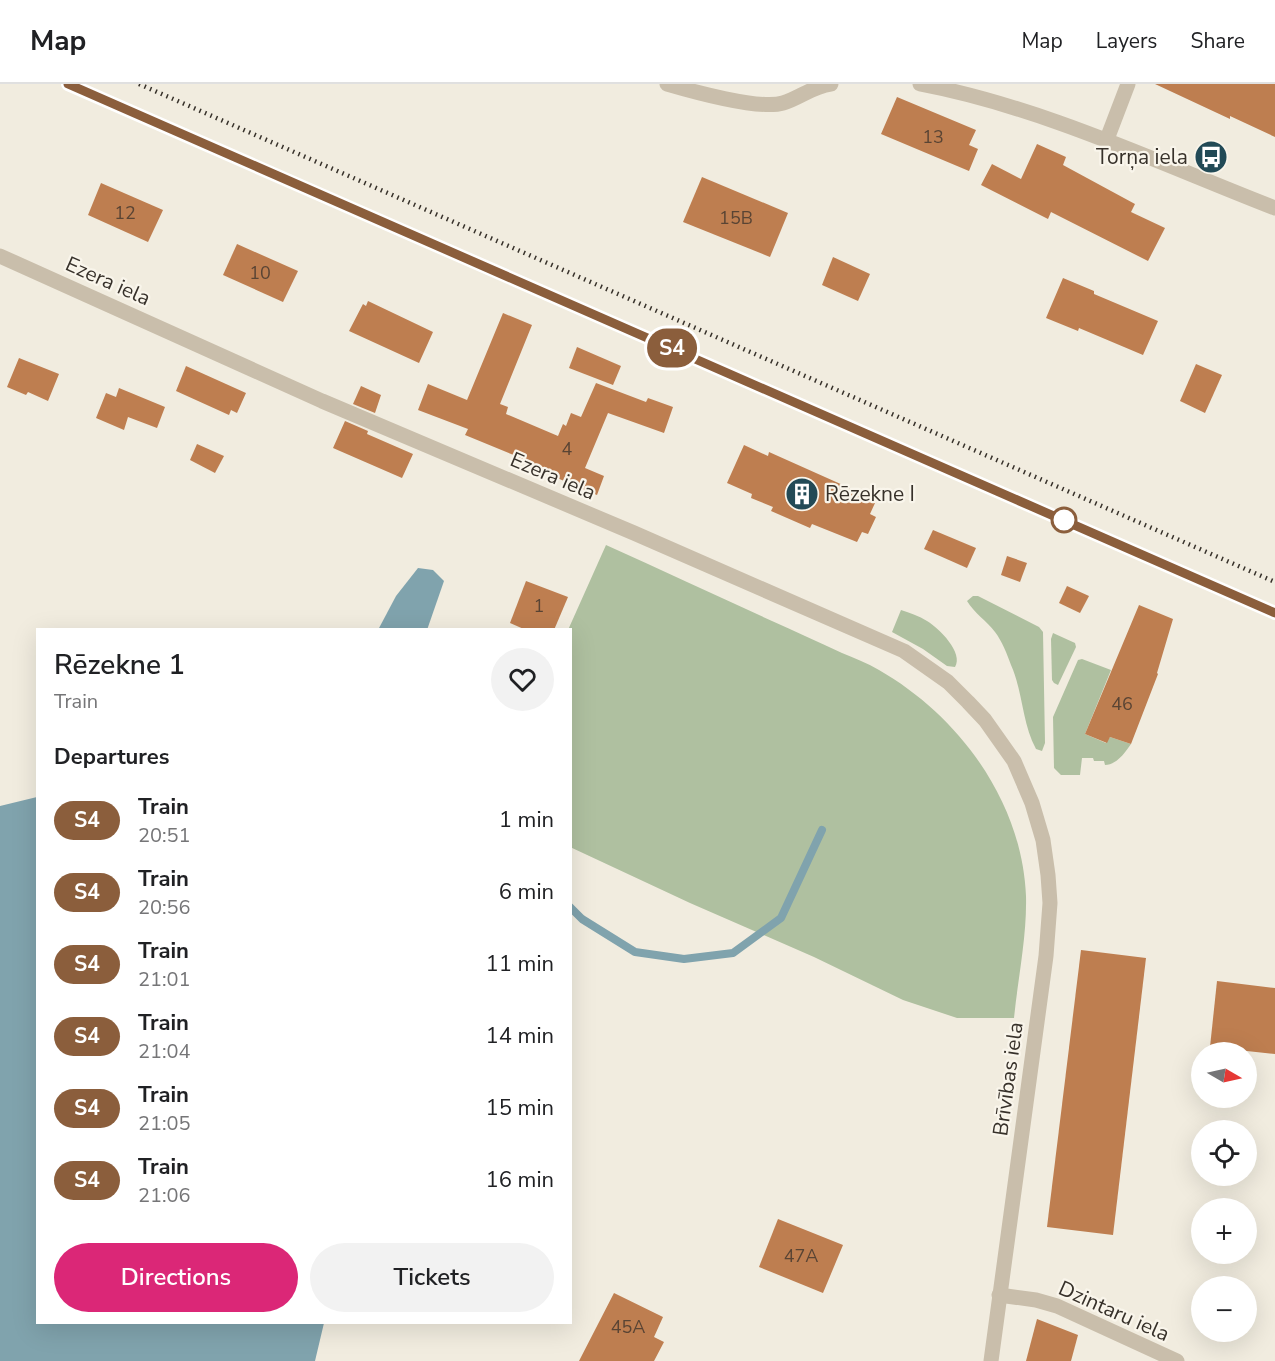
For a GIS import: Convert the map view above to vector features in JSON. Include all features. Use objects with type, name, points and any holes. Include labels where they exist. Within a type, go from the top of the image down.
[{"type":"street","points":[[667,84],[755,103],[782,104],[820,85],[831,84]]},
{"type":"street","points":[[920,84],[958,91],[1107,139],[1275,208]]},
{"type":"street","points":[[1107,139],[1128,84]]},
{"type":"street","name":"Ezera iela","points":[[0,256],[322,401],[634,533],[904,651],[948,682],[985,720],[1014,761],[1032,803]]},
{"type":"street","name":"Brīvības iela","points":[[991,1361],[1046,956],[1050,903],[1043,840],[1032,803]]},
{"type":"street","name":"Dzintaru iela","points":[[999,1295],[1036,1300],[1057,1306],[1177,1361]]},
{"type":"green space","points":[[606,545],[874,667],[908,689],[935,711],[960,737],[981,765],[999,795],[1013,827],[1022,861],[1026,911],[1014,1018],[957,1018],[903,1000],[814,957],[572,848],[572,628],[569,628]]},
{"type":"green space","points":[[973,596],[978,596],[1039,627],[1043,632],[1045,743],[1042,751],[1036,749],[1031,739],[1015,675],[1002,643],[992,628],[967,601]]},
{"type":"green space","points":[[901,610],[927,621],[944,635],[956,655],[955,667],[947,666],[923,649],[892,632]]},
{"type":"green space","points":[[1053,633],[1075,643],[1076,647],[1058,685],[1052,680],[1051,639]]},
{"type":"green space","points":[[1082,659],[1111,670],[1085,734],[1106,743],[1110,737],[1131,744],[1113,763],[1105,765],[1104,761],[1082,758],[1080,775],[1061,775],[1054,768],[1053,717],[1078,660]]},
{"type":"water","points":[[418,568],[433,570],[444,581],[428,628],[379,628],[396,596]]},
{"type":"water","points":[[36,797],[36,1324],[324,1324],[315,1361],[0,1361],[0,806]]},
{"type":"building","points":[[1155,84],[1275,84],[1275,137],[1230,116],[1230,119]]},
{"type":"building","points":[[897,97],[976,130],[969,145],[978,149],[969,171],[881,134]]},
{"type":"building","points":[[1037,144],[1066,157],[1063,165],[1135,204],[1131,212],[1165,228],[1148,261],[1051,212],[1048,219],[981,185],[992,164],[1021,179]]},
{"type":"building","points":[[702,177],[788,213],[770,257],[683,222]]},
{"type":"building","points":[[101,183],[163,210],[148,242],[88,215]]},
{"type":"building","points":[[237,244],[298,271],[283,302],[223,275]]},
{"type":"building","points":[[833,257],[870,274],[858,301],[822,285]]},
{"type":"building","points":[[1063,278],[1158,321],[1143,355],[1079,328],[1078,331],[1046,318]]},
{"type":"building","points":[[368,301],[433,332],[419,363],[349,331],[363,304],[366,306]]},
{"type":"building","points":[[503,313],[532,325],[500,404],[508,407],[506,414],[558,436],[563,424],[566,426],[571,413],[581,417],[596,383],[646,402],[648,398],[673,407],[664,433],[608,413],[585,468],[604,476],[597,495],[543,472],[545,468],[465,435],[468,429],[418,410],[428,384],[467,400]]},
{"type":"building","points":[[577,347],[621,366],[613,385],[569,368]]},
{"type":"building","points":[[19,358],[59,374],[48,401],[28,392],[26,395],[7,387]]},
{"type":"building","points":[[1196,364],[1222,375],[1205,413],[1180,401]]},
{"type":"building","points":[[186,366],[246,393],[237,413],[231,410],[229,415],[176,391]]},
{"type":"building","points":[[361,386],[381,395],[375,413],[353,404]]},
{"type":"building","points":[[119,388],[165,407],[157,428],[128,417],[124,430],[96,418],[106,393],[116,397]]},
{"type":"building","points":[[345,421],[368,431],[367,434],[413,454],[402,478],[333,448]]},
{"type":"building","points":[[197,444],[224,456],[215,473],[190,460]]},
{"type":"building","name":"Rēzekne I","points":[[744,445],[768,456],[769,452],[854,490],[852,493],[875,503],[870,514],[876,517],[868,534],[862,532],[857,542],[812,524],[810,528],[771,511],[773,507],[751,498],[752,494],[727,483]]},
{"type":"building","points":[[933,530],[976,548],[967,568],[924,549]]},
{"type":"building","points":[[1007,556],[1027,563],[1020,582],[1001,575]]},
{"type":"building","points":[[526,581],[568,597],[555,628],[521,628],[510,623]]},
{"type":"building","points":[[1067,586],[1089,596],[1080,613],[1059,603]]},
{"type":"building","points":[[1139,605],[1173,619],[1158,674],[1131,744],[1110,737],[1107,743],[1085,734]]},
{"type":"building","points":[[1081,950],[1146,958],[1113,1235],[1047,1227]]},
{"type":"building","points":[[1217,981],[1275,988],[1275,1054],[1257,1052],[1257,1042],[1211,1042]]},
{"type":"building","points":[[778,1219],[843,1245],[823,1293],[759,1267]]},
{"type":"building","points":[[614,1293],[663,1317],[654,1337],[664,1342],[654,1361],[579,1361]]},
{"type":"building","points":[[1037,1319],[1078,1335],[1071,1361],[1026,1361]]},
{"type":"waterway","points":[[572,909],[582,919],[635,952],[684,959],[733,953],[781,918],[822,830]]},
{"type":"railway","points":[[68,84],[1275,613]]},
{"type":"railway","points":[[139,84],[1275,582]]},
{"type":"train","name":"S4","points":[[68,84],[1275,613]]},
{"type":"place","name":"Torņa iela","points":[[1211,157]]},
{"type":"place","name":"Rēzekne I","points":[[802,494]]}]
